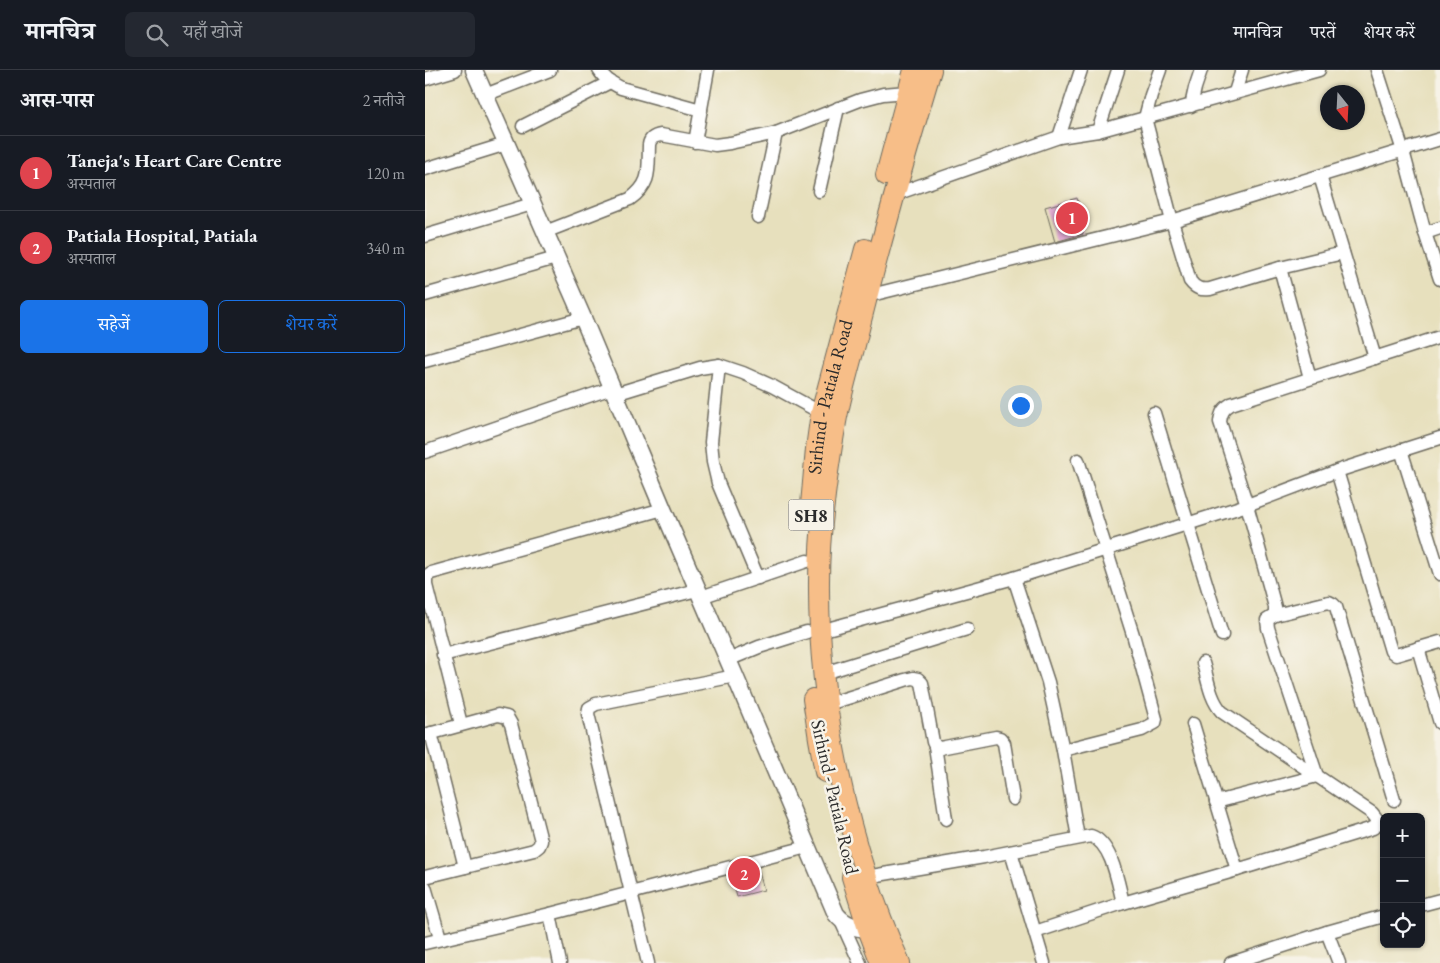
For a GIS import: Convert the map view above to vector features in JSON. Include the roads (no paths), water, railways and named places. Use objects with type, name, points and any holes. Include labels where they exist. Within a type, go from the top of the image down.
[{"type":"main road","name":"Sirhind - Patiala Road","points":[[881,963],[876,928],[844,847],[829,791],[819,739],[815,711],[814,632],[807,561],[816,448],[829,417],[907,92],[914,70]]},
{"type":"main road","points":[[900,963],[876,928],[866,877],[838,770],[824,673],[814,632],[822,529],[829,474],[829,417],[867,296],[893,194],[931,70]]},
{"type":"street","points":[[425,79],[455,70]]},
{"type":"street","points":[[474,70],[531,204],[583,318],[807,847],[860,963]]},
{"type":"street","points":[[485,95],[550,70]]},
{"type":"street","points":[[599,70],[610,82],[621,88],[701,110]]},
{"type":"street","points":[[695,142],[708,70]]},
{"type":"street","points":[[1059,138],[1081,70]]},
{"type":"street","points":[[1098,130],[1118,70]]},
{"type":"street","points":[[1160,70],[1145,118],[1190,282],[1201,290],[1210,289],[1280,268],[1343,253]]},
{"type":"street","points":[[1191,106],[1201,70]]},
{"type":"street","points":[[1235,92],[1243,70]]},
{"type":"street","points":[[893,194],[1059,138],[1191,106],[1235,92],[1319,70]]},
{"type":"street","points":[[1377,70],[1403,151],[1425,233],[1440,279]]},
{"type":"street","points":[[523,126],[610,82]]},
{"type":"street","points":[[545,232],[630,199],[638,193],[646,180],[649,146],[654,136],[661,134],[695,142],[715,145],[723,144],[776,133],[860,100],[883,94],[907,92]]},
{"type":"street","points":[[819,191],[838,108]]},
{"type":"street","points":[[758,217],[776,133]]},
{"type":"street","points":[[867,296],[1172,221],[1440,139]]},
{"type":"street","points":[[425,169],[506,144]]},
{"type":"street","points":[[1320,176],[1375,358]]},
{"type":"street","points":[[425,236],[531,204]]},
{"type":"street","points":[[1425,233],[1440,228]]},
{"type":"street","points":[[425,295],[556,258]]},
{"type":"street","points":[[1280,268],[1310,378]]},
{"type":"street","points":[[425,361],[583,318]]},
{"type":"street","points":[[1275,615],[1275,607],[1247,505],[1220,422],[1224,408],[1310,378],[1440,337]]},
{"type":"street","points":[[425,452],[613,391],[700,368],[719,365],[772,386],[829,417]]},
{"type":"street","points":[[719,365],[711,442],[713,462],[718,484],[758,578]]},
{"type":"street","points":[[1154,414],[1222,636]]},
{"type":"street","points":[[728,660],[759,647],[1014,578],[1247,505],[1337,471],[1440,438]]},
{"type":"street","points":[[1401,450],[1440,574]]},
{"type":"street","points":[[1063,750],[1142,730],[1155,723],[1156,719],[1137,647],[1078,460]]},
{"type":"street","points":[[1337,471],[1389,648],[1393,654],[1397,655],[1440,642]]},
{"type":"street","points":[[461,724],[426,584],[427,575],[663,509]]},
{"type":"street","points":[[443,655],[699,594],[758,578],[807,561]]},
{"type":"street","points":[[1014,578],[1048,682],[1063,750],[1078,838]]},
{"type":"street","points":[[1317,776],[1267,623],[1269,618],[1275,615],[1329,602],[1336,608],[1394,800]]},
{"type":"street","points":[[824,673],[967,629]]},
{"type":"street","points":[[1418,648],[1440,723]]},
{"type":"street","points":[[1035,932],[1123,903],[1376,827],[1378,824],[1372,813],[1222,712],[1215,705],[1203,663]]},
{"type":"street","points":[[648,963],[588,714],[589,708],[596,704],[735,676]]},
{"type":"street","points":[[828,704],[905,680],[918,679],[922,683],[935,746],[946,820]]},
{"type":"street","points":[[425,877],[465,867],[533,850],[539,846],[541,841],[511,724],[507,717],[498,715],[428,734],[465,867]]},
{"type":"street","points":[[1193,724],[1237,870]]},
{"type":"street","points":[[935,746],[940,748],[996,737],[1000,738],[1003,743],[1013,799]]},
{"type":"street","points":[[1217,802],[1317,776]]},
{"type":"street","points":[[866,877],[1091,836],[1097,838],[1102,844],[1113,864],[1123,903]]},
{"type":"street","points":[[425,943],[550,914],[807,847]]},
{"type":"street","points":[[1011,852],[1044,963]]},
{"type":"street","points":[[425,887],[440,938]]},
{"type":"street","points":[[1425,904],[1440,900]]},
{"type":"street","points":[[550,914],[560,963]]},
{"type":"street","points":[[1231,963],[1246,961],[1327,932],[1380,917]]},
{"type":"street","points":[[841,921],[852,926],[876,928]]},
{"type":"street","points":[[1327,932],[1339,963]]},
{"type":"place","name":"Taneja's Heart Care Centre","points":[[1072,218]]},
{"type":"place","name":"Patiala Hospital, Patiala","points":[[744,874]]}]
